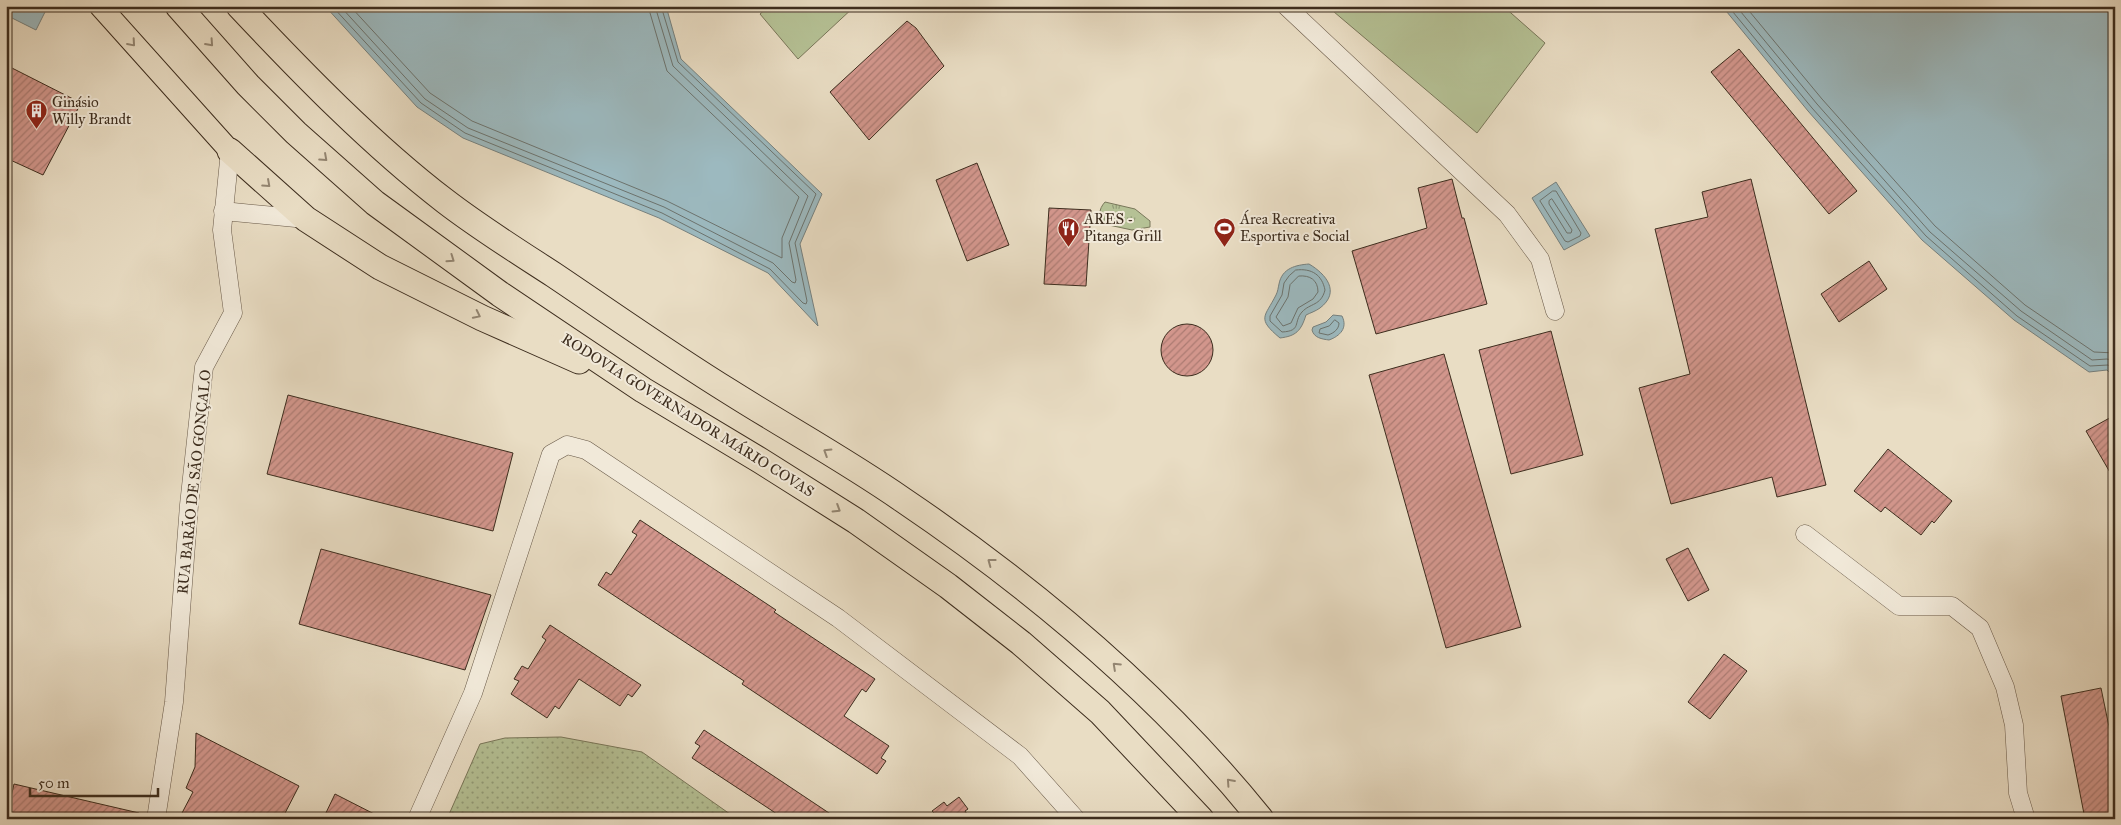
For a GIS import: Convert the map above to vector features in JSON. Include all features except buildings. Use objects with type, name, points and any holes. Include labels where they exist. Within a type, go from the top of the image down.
[{"type":"highway","name":"RODOVIA GOVERNADOR MÁRIO COVAS","points":[[178,6],[248,85],[296,133],[375,203],[500,294],[643,390],[856,521],[948,586],[1021,644],[1100,712],[1201,819]]},
{"type":"highway","points":[[239,6],[306,76],[388,153],[465,216],[726,389],[900,498],[975,550],[1036,596],[1165,711],[1262,819]]},
{"type":"highway","points":[[230,151],[306,219],[380,267],[482,318],[643,390]]},
{"type":"main road","points":[[100,6],[230,151]]},
{"type":"street","points":[[1286,6],[1508,214],[1540,259],[1555,310]]},
{"type":"street","name":"RUA BARÃO DE SÃO GONÇALO","points":[[156,819],[174,702],[188,505],[204,367],[233,313],[222,230],[230,151]]},
{"type":"street","points":[[223,211],[306,219]]},
{"type":"street","points":[[417,819],[473,693],[551,454],[567,445],[586,450],[838,618],[1020,756],[1076,819]]},
{"type":"street","points":[[1805,534],[1899,606],[1952,606],[1980,628],[2004,687],[2014,725],[2018,793],[2026,819]]},
{"type":"green space","points":[[769,6],[855,6],[798,59],[760,14]]},
{"type":"green space","points":[[1327,6],[1503,6],[1545,43],[1477,133]]},
{"type":"green space","points":[[1105,202],[1135,209],[1150,221],[1150,227],[1132,230],[1104,224],[1100,213]]},
{"type":"green space","points":[[561,737],[642,752],[737,819],[447,819],[480,744],[505,738]]},
{"type":"water","points":[[6,6],[48,6],[36,30],[6,15]]},
{"type":"water","points":[[325,6],[666,6],[681,59],[822,194],[800,244],[818,326],[768,273],[659,218],[463,138],[417,107]]},
{"type":"water","points":[[1722,6],[2115,6],[2115,378],[2107,370],[2089,372],[2014,320],[1922,240],[1808,111]]},
{"type":"water","points":[[1556,182],[1590,236],[1564,250],[1532,198]]},
{"type":"water","points":[[1309,264],[1321,273],[1329,284],[1330,296],[1320,308],[1306,315],[1297,332],[1280,338],[1265,321],[1266,313],[1277,294],[1283,274],[1290,268]]},
{"type":"water","points":[[1333,315],[1342,316],[1344,324],[1342,331],[1329,340],[1316,336],[1312,330],[1313,327],[1326,322]]},
{"type":"place","name":"Ginásio Willy Brandt","points":[[36,130]]},
{"type":"place","name":"ARES - Pitanga Grill","points":[[1068,247]]},
{"type":"place","name":"Área Recreativa Esportiva e Social","points":[[1224,247]]}]
